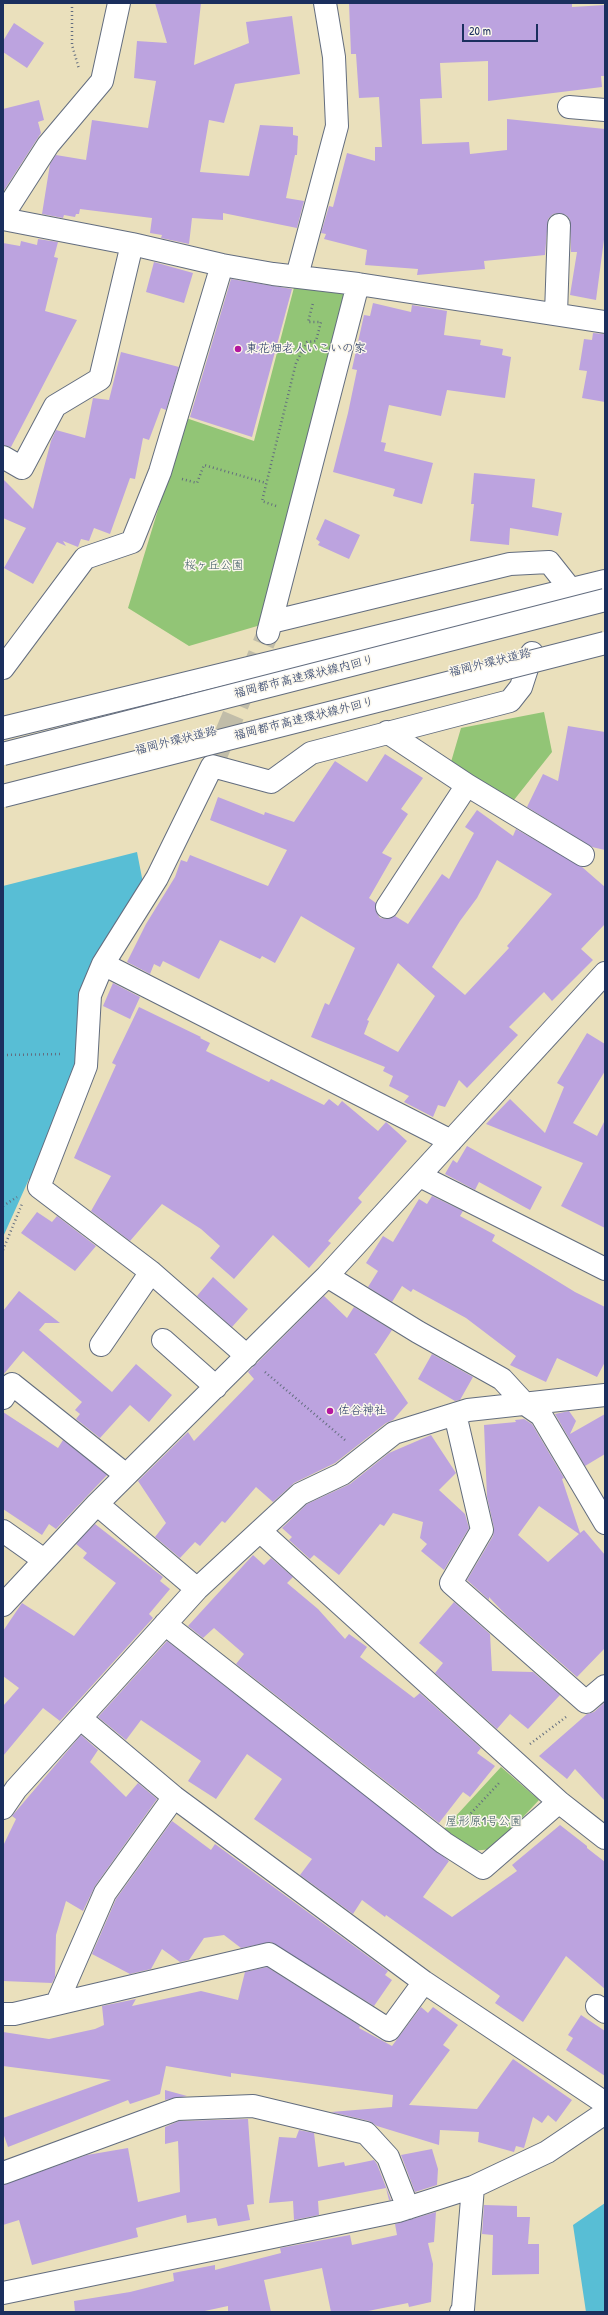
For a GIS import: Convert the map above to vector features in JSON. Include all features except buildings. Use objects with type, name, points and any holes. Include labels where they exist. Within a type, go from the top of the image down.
[{"type":"main road","points":[[3,215],[48,145],[102,81],[119,3]]},
{"type":"main road","points":[[297,276],[337,126],[334,57],[325,3]]},
{"type":"main road","points":[[569,107],[605,110]]},
{"type":"main road","points":[[3,219],[132,244],[222,266],[358,284],[605,322]]},
{"type":"main road","points":[[556,314],[559,225]]},
{"type":"main road","points":[[3,457],[22,468],[55,406],[100,379],[132,244]]},
{"type":"main road","points":[[3,668],[85,558],[132,542],[160,472],[222,266]]},
{"type":"main road","points":[[358,284],[269,628],[510,564],[549,562],[572,590]]},
{"type":"main road","points":[[3,728],[209,679],[441,620],[605,581]]},
{"type":"main road","name":"福岡都市高速環状線内回り","points":[[3,754],[605,600]]},
{"type":"main road","name":"福岡外環状道路","points":[[3,785],[605,636]]},
{"type":"main road","name":"福岡都市高速環状線外回り","points":[[3,796],[605,643]]},
{"type":"main road","points":[[247,1356],[151,1272],[40,1187],[86,1066],[90,995],[104,964],[156,878],[212,766],[271,782],[311,753],[510,701],[521,687],[532,653]]},
{"type":"main road","points":[[387,732],[466,785],[583,855]]},
{"type":"main road","points":[[387,907],[466,785]]},
{"type":"main road","points":[[104,964],[451,1141]]},
{"type":"main road","points":[[3,1605],[97,1504],[327,1276],[605,973]]},
{"type":"main road","points":[[420,1176],[605,1268]]},
{"type":"main road","points":[[101,1345],[151,1272]]},
{"type":"main road","points":[[327,1276],[418,1332],[502,1379],[525,1404],[541,1415],[605,1524]]},
{"type":"main road","points":[[163,1340],[216,1387]]},
{"type":"main road","points":[[3,1398],[12,1384],[126,1475]]},
{"type":"main road","points":[[3,1808],[9,1784],[80,1718],[197,1589],[300,1494],[342,1474],[394,1433],[468,1410],[605,1395]]},
{"type":"main road","points":[[455,1414],[482,1530],[451,1583],[586,1702],[605,1686]]},
{"type":"main road","points":[[97,1504],[197,1589]]},
{"type":"main road","points":[[3,1531],[44,1560]]},
{"type":"main road","points":[[260,1531],[520,1756],[559,1802],[605,1838]]},
{"type":"main road","points":[[165,1624],[444,1843],[483,1868],[559,1802]]},
{"type":"main road","points":[[80,1718],[174,1797],[424,1982],[605,2103]]},
{"type":"main road","points":[[57,2003],[105,1893],[174,1797]]},
{"type":"main road","points":[[3,2014],[14,2014],[269,1954],[389,2030],[424,1982]]},
{"type":"main road","points":[[3,2173],[177,2109],[253,2106],[366,2133],[388,2157],[408,2208]]},
{"type":"main road","points":[[3,2293],[408,2208],[473,2188],[547,2152],[605,2112]]},
{"type":"main road","points":[[461,2312],[463,2309],[473,2188]]},
{"type":"path","points":[[72,3],[72,45],[81,75]]},
{"type":"path","points":[[299,514],[262,501],[296,363],[307,342],[316,341],[320,322],[308,322],[320,279]]},
{"type":"path","points":[[160,472],[197,483],[204,465],[266,483]]},
{"type":"path","points":[[3,1055],[68,1054]]},
{"type":"path","points":[[3,1206],[16,1199]]},
{"type":"path","points":[[3,1250],[24,1200]]},
{"type":"path","points":[[247,1356],[364,1457]]},
{"type":"path","points":[[444,1843],[520,1756],[586,1702]]},
{"type":"green space","name":"桜ヶ丘公園","points":[[297,276],[358,284],[271,622],[189,646],[128,608],[186,418],[254,441]]},
{"type":"green space","points":[[544,712],[552,752],[510,805],[451,762],[461,728]]},
{"type":"green space","name":"屋形原1号公園","points":[[501,1767],[539,1800],[493,1849],[471,1851],[443,1830]]},
{"type":"water","points":[[137,852],[143,883],[100,957],[81,1064],[37,1180],[29,1179],[3,1237],[3,886]]},
{"type":"water","points":[[605,2203],[605,2312],[586,2312],[573,2225]]},
{"type":"tunnel","points":[[212,766],[268,633]]},
{"type":"place","name":"東花畑老人いこいの家","points":[[238,349]]},
{"type":"place","name":"佐谷神社","points":[[330,1411]]}]
